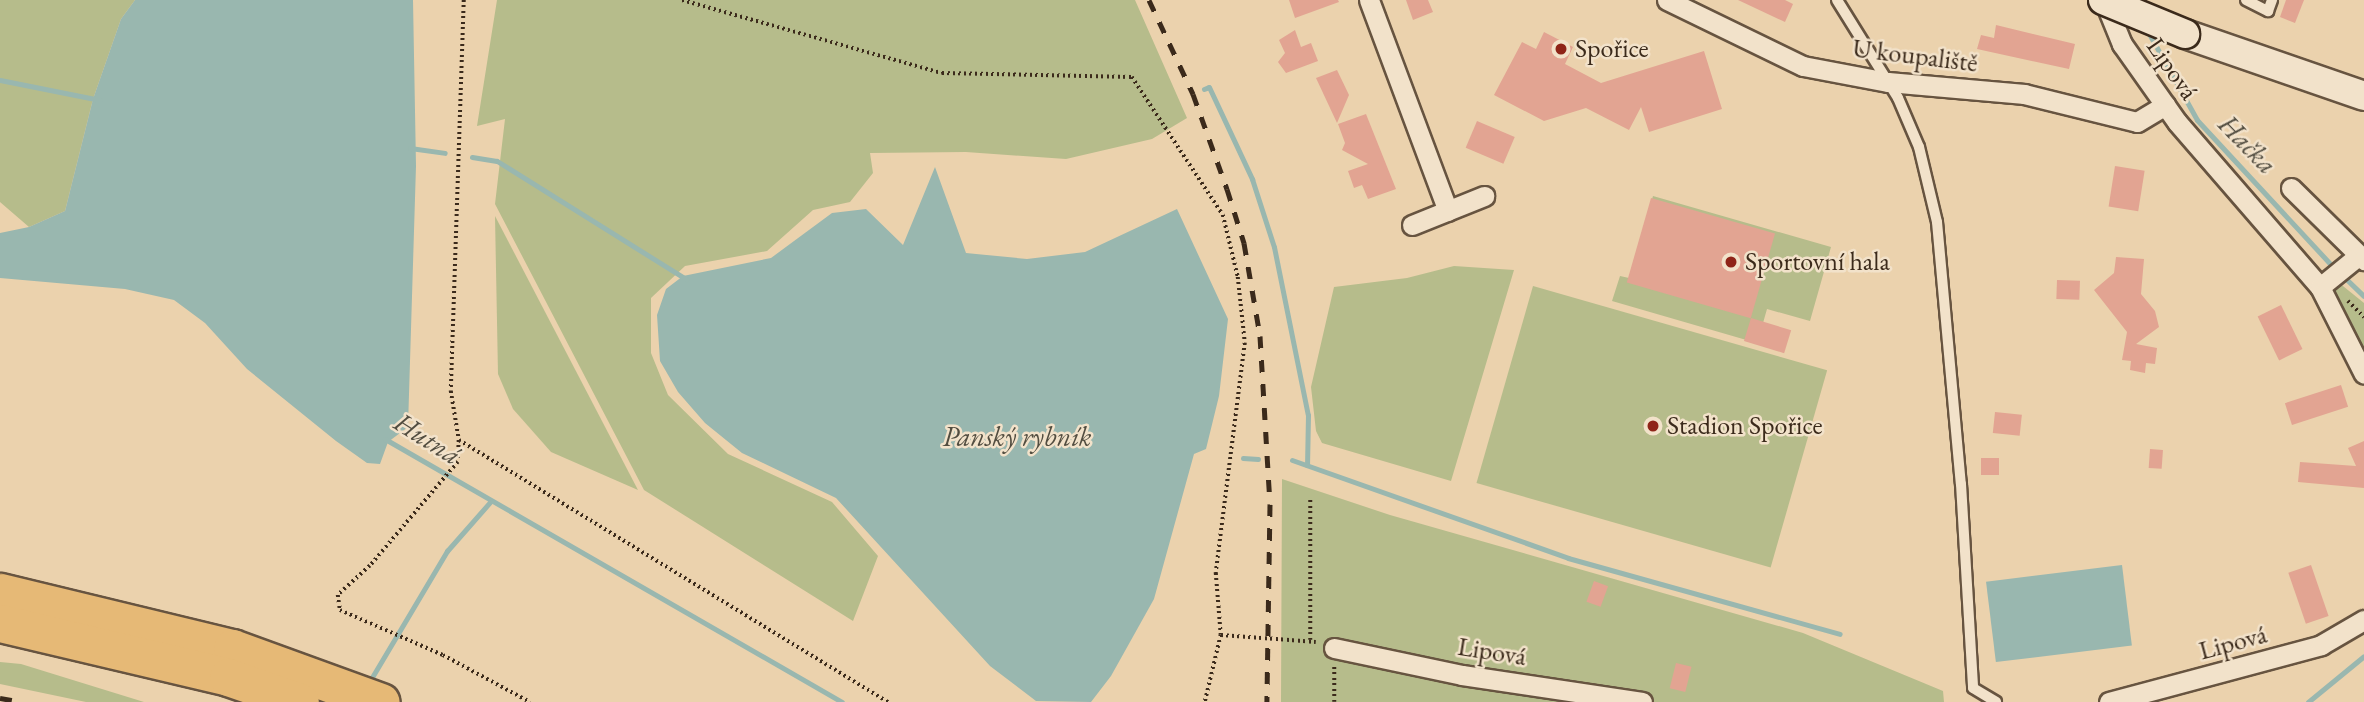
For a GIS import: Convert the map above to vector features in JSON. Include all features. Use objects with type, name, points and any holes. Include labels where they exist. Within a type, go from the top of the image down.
[{"type":"highway","points":[[0,592],[150,626],[311,690]]},
{"type":"highway","points":[[0,623],[228,677],[381,702]]},
{"type":"street","points":[[1369,0],[1448,211]]},
{"type":"street","name":"U koupaliště","points":[[1667,0],[1803,66],[1888,82],[2024,94],[2137,122],[2165,105]]},
{"type":"street","points":[[2104,0],[2185,34],[2364,96]]},
{"type":"street","name":"Lipová","points":[[2104,0],[2122,44],[2165,105],[2320,287],[2364,374]]},
{"type":"street","points":[[2291,188],[2361,258],[2320,287]]},
{"type":"street","points":[[1412,225],[1484,196]]},
{"type":"street","name":"Lipová","points":[[2109,702],[2321,645],[2364,620]]},
{"type":"street","name":"Lipová","points":[[1334,648],[1462,675],[1642,702]]},
{"type":"lane","points":[[1837,0],[1888,82],[1919,147],[1937,222],[1973,688],[1996,702]]},
{"type":"lane","points":[[2246,0],[2268,11],[2272,0]]},
{"type":"path","points":[[464,0],[451,391],[459,440],[458,463],[440,488],[338,595],[340,610],[443,655],[530,702]]},
{"type":"path","points":[[682,0],[942,73],[1132,77],[1223,215],[1238,277],[1245,343],[1216,573],[1221,635],[1205,702]]},
{"type":"path","points":[[2360,322],[2360,313],[2364,314]]},
{"type":"path","points":[[459,440],[888,702]]},
{"type":"path","points":[[1310,500],[1310,640]]},
{"type":"path","points":[[1221,635],[1310,640],[1334,648],[1334,702]]},
{"type":"green space","points":[[0,0],[135,0],[121,19],[93,99],[65,211],[29,227],[0,202]]},
{"type":"green space","points":[[497,0],[1135,0],[1187,118],[1152,139],[1066,159],[966,152],[870,153],[873,173],[850,202],[813,210],[767,251],[685,266],[651,298],[651,353],[668,395],[728,454],[832,502],[878,556],[853,621],[644,490],[495,204],[505,119],[477,126]]},
{"type":"green space","name":"Sportovní hala","points":[[1653,196],[1831,247],[1810,321],[1767,309],[1763,323],[1784,351],[1612,301],[1620,276],[1629,278]]},
{"type":"green space","points":[[495,216],[638,490],[551,452],[513,409],[498,374]]},
{"type":"green space","points":[[1454,266],[1514,270],[1451,481],[1322,443],[1316,431],[1311,387],[1334,287],[1407,278]]},
{"type":"green space","points":[[2338,282],[2364,303],[2364,355],[2333,292]]},
{"type":"green space","name":"Stadion Spořice","points":[[1533,286],[1827,370],[1771,567],[1476,483]]},
{"type":"green space","points":[[1282,479],[1390,515],[1803,633],[1943,691],[1944,702],[1281,702]]},
{"type":"green space","points":[[0,662],[21,664],[144,702],[86,702],[0,684]]},
{"type":"water","points":[[135,0],[413,0],[416,166],[408,427],[388,442],[380,464],[367,463],[336,441],[247,369],[205,323],[174,300],[125,289],[0,278],[0,233],[29,227],[65,211],[93,99],[121,19]]},
{"type":"water","name":"Panský rybník","points":[[935,167],[966,253],[1027,259],[1085,252],[1177,209],[1228,319],[1219,396],[1206,449],[1194,454],[1154,599],[1111,676],[1091,702],[1036,701],[990,666],[836,498],[742,453],[705,423],[678,392],[660,361],[657,315],[666,289],[683,276],[771,258],[832,213],[866,209],[903,245]]},
{"type":"water","points":[[2122,565],[2132,645],[1996,662],[1986,582]]},
{"type":"building","points":[[1289,0],[1338,0],[1339,2],[1295,18]]},
{"type":"building","points":[[1406,0],[1428,0],[1433,12],[1413,20]]},
{"type":"building","points":[[1738,0],[1785,0],[1793,4],[1785,22]]},
{"type":"building","points":[[2286,0],[2304,0],[2295,23],[2280,17]]},
{"type":"building","points":[[1996,25],[2075,44],[2069,69],[1977,49],[1981,35],[1994,38]]},
{"type":"building","points":[[1295,30],[1301,47],[1311,43],[1318,61],[1286,73],[1278,62],[1285,53],[1279,40]]},
{"type":"building","points":[[1544,32],[1573,47],[1565,64],[1601,83],[1704,51],[1722,109],[1649,132],[1641,107],[1629,130],[1586,108],[1544,121],[1494,95],[1522,42],[1536,49]]},
{"type":"building","points":[[1337,70],[1349,95],[1337,123],[1316,78]]},
{"type":"building","points":[[1366,114],[1396,189],[1368,199],[1362,185],[1354,188],[1348,171],[1368,164],[1342,150],[1345,143],[1338,124]]},
{"type":"building","points":[[1477,121],[1515,137],[1503,164],[1466,148]]},
{"type":"building","points":[[2115,166],[2145,171],[2138,211],[2109,206]]},
{"type":"building","points":[[1651,198],[1775,234],[1751,318],[1627,283]]},
{"type":"building","points":[[2116,257],[2144,259],[2141,294],[2155,311],[2159,327],[2136,344],[2157,348],[2155,364],[2146,363],[2145,373],[2130,370],[2131,361],[2122,360],[2127,332],[2094,290],[2114,273]]},
{"type":"building","points":[[2057,280],[2080,281],[2079,300],[2056,299]]},
{"type":"building","points":[[2281,305],[2302,349],[2279,360],[2258,316]]},
{"type":"building","points":[[1751,318],[1791,330],[1784,353],[1744,341]]},
{"type":"building","points":[[2341,385],[2348,407],[2292,425],[2285,403]]},
{"type":"building","points":[[1995,412],[2022,415],[2020,436],[1993,433]]},
{"type":"building","points":[[2364,441],[2364,488],[2298,482],[2300,462],[2356,466],[2348,448]]},
{"type":"building","points":[[2150,449],[2163,450],[2162,469],[2149,468]]},
{"type":"building","points":[[1981,458],[1999,458],[1999,475],[1981,475]]},
{"type":"building","points":[[2311,565],[2329,616],[2306,624],[2288,573]]},
{"type":"building","points":[[1594,581],[1608,586],[1601,607],[1586,602]]},
{"type":"building","points":[[1676,663],[1692,667],[1685,692],[1670,688]]},
{"type":"waterway","name":"Hačka","points":[[2147,30],[2197,120],[2335,269]]},
{"type":"waterway","points":[[0,80],[100,100]]},
{"type":"waterway","points":[[1204,89],[1209,87],[1252,179],[1274,247],[1308,415],[1307,465]]},
{"type":"waterway","points":[[410,148],[445,153]]},
{"type":"waterway","points":[[472,157],[497,161],[686,279]]},
{"type":"waterway","name":"Hačka","points":[[2342,275],[2364,296]]},
{"type":"waterway","name":"Hutná","points":[[385,439],[842,702]]},
{"type":"waterway","points":[[1243,458],[1258,459]]},
{"type":"waterway","points":[[1292,460],[1568,558],[1840,634]]},
{"type":"waterway","points":[[368,684],[447,551],[490,502]]},
{"type":"waterway","name":"Hutná","points":[[2308,702],[2364,656]]},
{"type":"railway","points":[[1149,0],[1193,94],[1227,189],[1244,243],[1260,336],[1270,504],[1267,702]]},
{"type":"railway","points":[[0,698],[22,702]]},
{"type":"place","name":"Spořice","points":[[1561,49]]},
{"type":"place","name":"Sportovní hala","points":[[1731,262]]},
{"type":"place","name":"Stadion Spořice","points":[[1653,426]]}]
